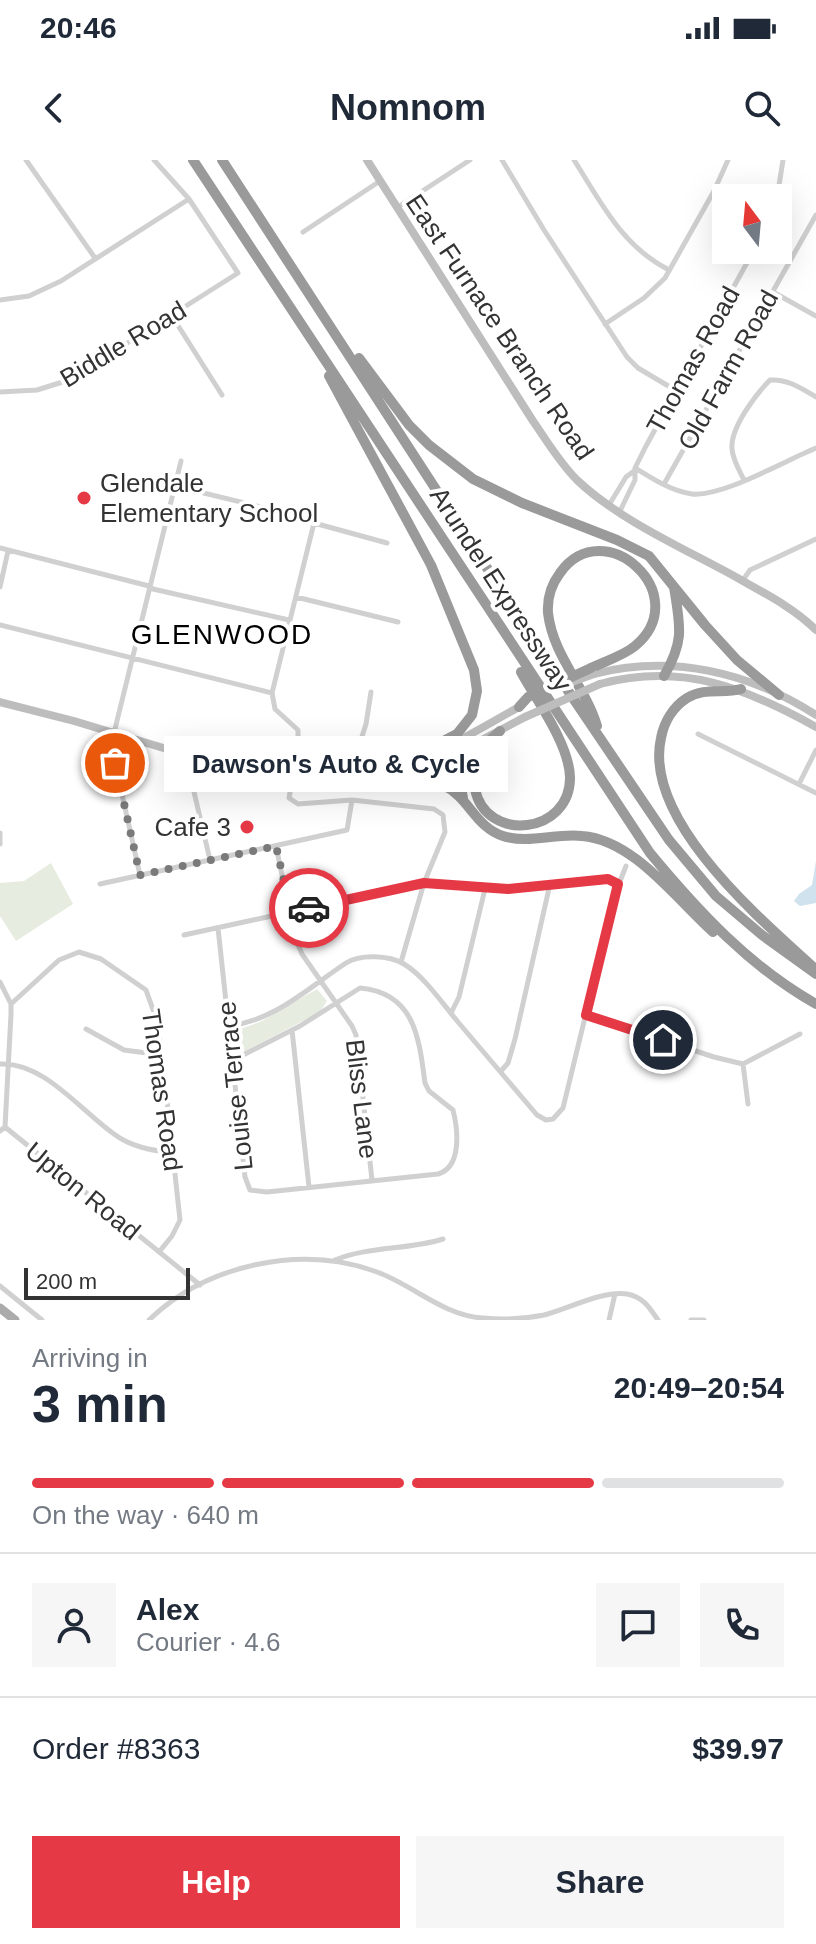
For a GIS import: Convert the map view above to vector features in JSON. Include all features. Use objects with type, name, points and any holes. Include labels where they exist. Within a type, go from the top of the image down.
[{"type":"highway","name":"Arundel Expressway","points":[[193,160],[650,853],[712,923],[743,952],[816,1004]]},
{"type":"highway","name":"Arundel Expressway","points":[[222,160],[669,840],[716,896],[762,935],[816,972]]},
{"type":"highway","points":[[327,320],[409,425],[456,467],[522,503],[617,540],[649,556],[737,660],[779,695]]},
{"type":"highway","points":[[325,359],[327,372],[431,565],[474,670],[477,691],[472,715],[457,734],[413,760]]},
{"type":"highway","points":[[522,712],[528,697],[593,671],[635,646],[650,627],[655,606],[653,590],[646,576],[634,562],[611,553],[586,554],[565,566],[555,579],[548,601],[550,627],[559,653],[595,721],[600,739]]},
{"type":"highway","points":[[664,676],[679,646],[681,630],[674,585]]},
{"type":"highway","points":[[500,731],[480,751],[474,764],[476,794],[486,811],[499,821],[514,826],[539,824],[556,813],[564,803],[570,775],[560,743],[513,659],[512,648]]},
{"type":"highway","points":[[741,689],[732,692],[712,690],[693,695],[668,718],[658,750],[662,783],[679,820],[712,865],[760,919],[816,972]]},
{"type":"highway","points":[[457,740],[463,800]]},
{"type":"highway","points":[[377,781],[429,781],[446,786],[463,800],[475,818],[503,836],[520,839],[587,836],[616,846],[638,861],[732,950],[743,952]]},
{"type":"main road","name":"East Furnace Branch Road","points":[[367,160],[561,462],[576,479],[609,505],[797,614],[816,630]]},
{"type":"main road","points":[[593,671],[670,665],[722,673],[813,711]]},
{"type":"main road","points":[[0,702],[192,756],[293,773],[304,770],[336,773],[374,771],[413,760],[522,712],[600,684],[631,677],[701,679],[741,689],[816,727]]},
{"type":"main road","points":[[293,773],[301,780],[377,781],[420,770],[500,731],[522,712]]},
{"type":"main road","points":[[0,1308],[15,1320]]},
{"type":"street","points":[[26,160],[95,258]]},
{"type":"street","points":[[0,300],[19,298],[43,289],[189,199],[154,160]]},
{"type":"street","points":[[397,208],[470,160]]},
{"type":"street","points":[[502,160],[605,324],[638,368],[675,390]]},
{"type":"street","points":[[574,160],[625,239],[650,260],[669,270]]},
{"type":"street","points":[[605,324],[657,288],[714,191],[728,160]]},
{"type":"street","points":[[779,184],[783,160]]},
{"type":"street","points":[[303,232],[380,181]]},
{"type":"street","name":"Biddle Road","points":[[0,392],[37,390],[69,380],[238,273],[189,199]]},
{"type":"street","name":"Old Farm Road","points":[[664,484],[816,215]]},
{"type":"street","name":"Thomas Road","points":[[609,505],[626,477],[635,470],[675,390],[746,264]]},
{"type":"street","points":[[773,292],[816,316]]},
{"type":"street","points":[[172,316],[222,395]]},
{"type":"street","points":[[744,480],[734,460],[732,441],[758,392],[770,380],[780,380],[792,383],[816,397]]},
{"type":"street","points":[[635,470],[691,494],[705,494],[816,448]]},
{"type":"street","points":[[140,875],[115,763],[117,734],[132,658],[181,461]]},
{"type":"street","name":"Thomas Road","points":[[620,511],[635,480],[635,470]]},
{"type":"street","points":[[175,486],[302,517],[387,543]]},
{"type":"street","points":[[314,523],[272,693],[275,709],[298,730],[298,748],[289,792],[293,802],[298,804],[352,800],[434,809],[443,815],[445,832],[424,883],[401,962]]},
{"type":"street","points":[[742,581],[750,570],[816,539]]},
{"type":"street","points":[[0,548],[153,589],[289,620]]},
{"type":"street","points":[[0,587],[8,551]]},
{"type":"street","points":[[296,597],[398,622]]},
{"type":"street","points":[[0,625],[272,693]]},
{"type":"street","points":[[298,748],[344,749],[359,746],[371,692]]},
{"type":"street","points":[[698,734],[816,793]]},
{"type":"street","points":[[799,784],[816,750]]},
{"type":"street","points":[[192,756],[190,775],[210,860]]},
{"type":"street","points":[[100,884],[347,830],[352,800]]},
{"type":"street","points":[[0,833],[0,844]]},
{"type":"street","name":"Bliss Lane","points":[[276,846],[295,938],[302,954],[356,1035],[372,1180]]},
{"type":"street","points":[[229,1026],[261,1019],[359,957],[401,962],[451,1013],[537,1115],[546,1120],[557,1117],[563,1108],[618,884],[626,866]]},
{"type":"street","points":[[184,935],[424,883],[485,889],[608,879],[618,884]]},
{"type":"street","points":[[501,1071],[508,1063],[515,1039],[550,884]]},
{"type":"street","points":[[451,1013],[459,997],[485,889]]},
{"type":"street","name":"Louise Terrace","points":[[218,928],[246,1185],[250,1190],[309,1187],[446,1171],[455,1154],[454,1116],[448,1104],[429,1091],[425,1083],[417,1029],[401,1005],[381,991],[360,988],[335,1001]]},
{"type":"street","name":"Thomas Road","points":[[11,1004],[64,957],[79,952],[90,954],[146,990],[157,1021],[180,1220],[159,1252]]},
{"type":"street","points":[[0,982],[11,1004],[2,1129]]},
{"type":"street","points":[[232,1058],[292,1030],[335,1001]]},
{"type":"street","points":[[586,1015],[743,1064],[800,1034]]},
{"type":"street","points":[[86,1029],[124,1050],[162,1055]]},
{"type":"street","points":[[292,1030],[309,1187]]},
{"type":"street","points":[[0,1064],[44,1077],[113,1134],[130,1144],[172,1153]]},
{"type":"street","points":[[743,1064],[748,1104]]},
{"type":"street","name":"Upton Road","points":[[2,1129],[200,1285]]},
{"type":"street","points":[[335,1260],[351,1253],[424,1245],[443,1239]]},
{"type":"street","points":[[149,1320],[180,1295],[231,1271],[265,1262],[335,1260],[378,1272],[448,1309],[478,1319],[542,1317],[616,1293],[630,1294],[645,1301],[658,1320]]},
{"type":"street","points":[[0,1286],[42,1320]]},
{"type":"street","points":[[609,1320],[616,1293]]},
{"type":"street","points":[[691,1320],[704,1320]]},
{"type":"shaded area","points":[[51,863],[73,904],[16,941],[0,916],[0,883],[24,881]]},
{"type":"shaded area","points":[[317,989],[327,1001],[320,1012],[245,1051],[235,1048],[234,1031],[260,1022]]},
{"type":"water","points":[[816,861],[816,903],[800,906],[794,901],[812,885]]},
{"type":"way so far","points":[[115,763],[140,875],[276,846],[291,913],[309,908]]},
{"type":"place","name":"Glendale Elementary School","points":[[84,498]]},
{"type":"place","name":"Dawson's Auto & Cycle","points":[[115,763]]},
{"type":"place","name":"Cafe 3","points":[[247,827]]},
{"type":"district","name":"GLENWOOD","points":[[222,634]]},
{"type":"route","points":[[309,908],[424,883],[508,889],[608,879],[618,884],[586,1015],[663,1040]]}]
